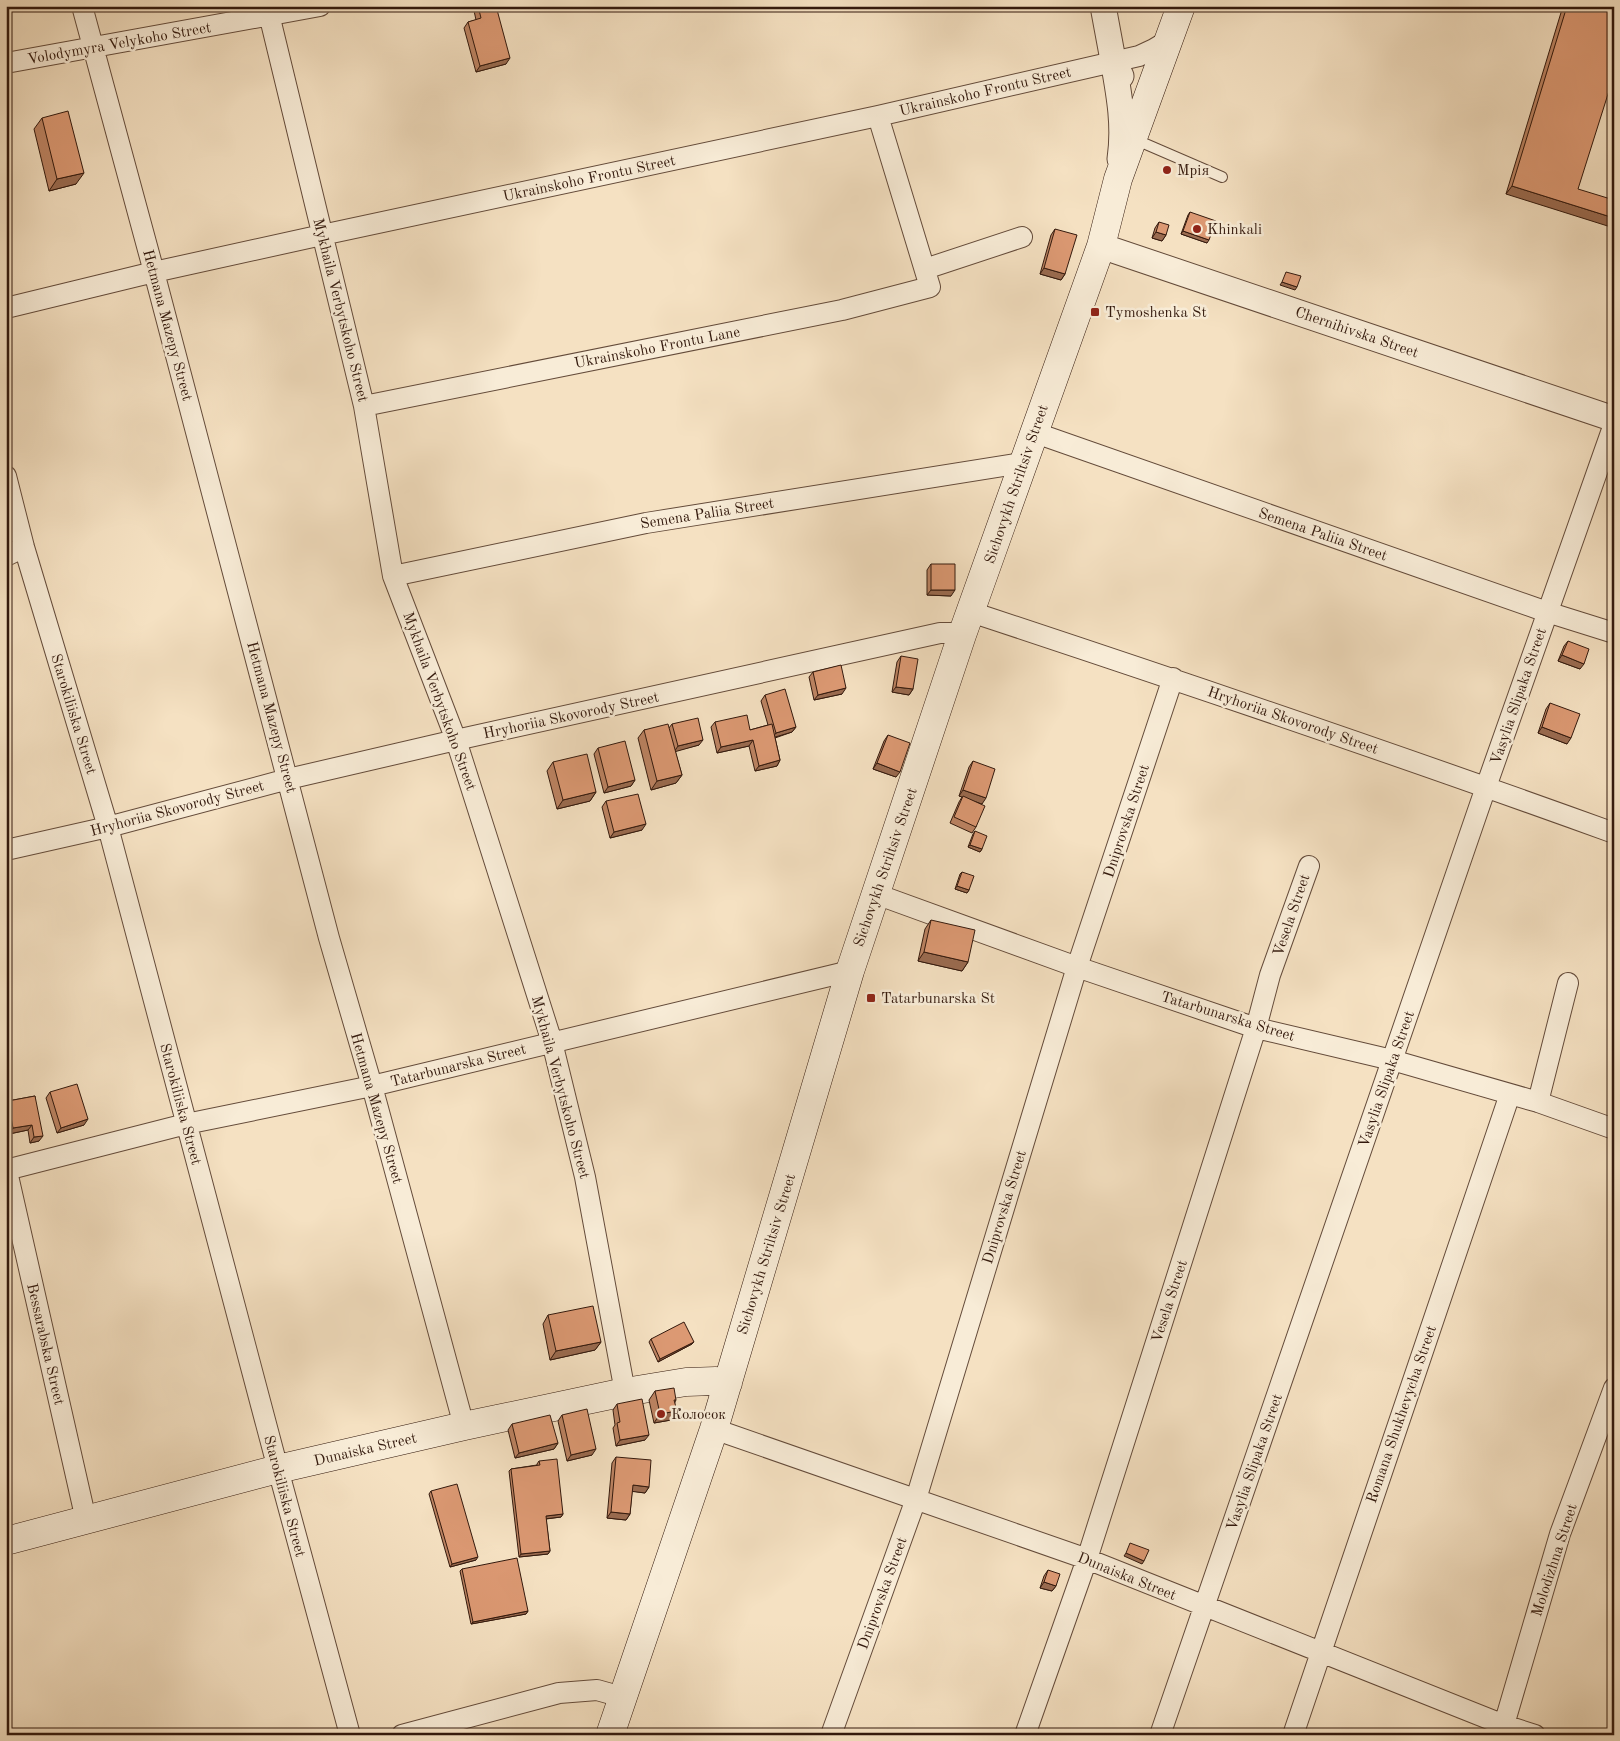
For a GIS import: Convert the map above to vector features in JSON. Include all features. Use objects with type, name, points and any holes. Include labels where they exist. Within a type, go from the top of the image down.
[{"type":"main road","name":"Sichovykh Striltsiv Street","points":[[610,1735],[714,1429],[850,971],[1022,463],[1101,246],[1118,179],[1181,6]]},
{"type":"main road","name":"Dunaiska Street","points":[[6,1541],[278,1468],[464,1426],[625,1392],[686,1382],[716,1381],[728,1383]]},
{"type":"street","name":"Hetmana Mazepy Street","points":[[82,6],[329,938],[372,1086],[464,1426]]},
{"type":"street","name":"Volodymyra Velykoho Street","points":[[6,64],[268,11],[320,6]]},
{"type":"street","points":[[1103,6],[1121,105],[1123,138],[1118,179]]},
{"type":"street","name":"Mykhaila Verbytskoho Street","points":[[268,11],[364,406],[394,576],[456,740],[552,1042],[585,1177],[625,1392]]},
{"type":"street","name":"Ukrainskoho Frontu Street","points":[[6,308],[154,272],[878,116],[1113,60],[1139,56],[1169,40]]},
{"type":"street","points":[[1113,60],[1138,126]]},
{"type":"street","name":"Ukrainskoho Frontu Lane","points":[[364,406],[842,310],[930,287],[878,116]]},
{"type":"street","points":[[925,269],[1022,237]]},
{"type":"street","name":"Chernihivska Street","points":[[1101,246],[1614,419]]},
{"type":"street","name":"Vasylia Slipaka Street","points":[[1160,1735],[1486,787],[1614,424]]},
{"type":"street","name":"Semena Paliia Street","points":[[1033,432],[1547,612],[1614,633]]},
{"type":"street","name":"Semena Paliia Street","points":[[394,576],[646,523],[1022,463]]},
{"type":"street","name":"Starokiliiska Street","points":[[6,476],[24,547],[108,827],[350,1735]]},
{"type":"street","points":[[6,556],[24,547]]},
{"type":"street","name":"Hryhoriia Skovorody Street","points":[[6,850],[108,827],[288,779],[456,740],[940,633],[952,633],[967,624],[1173,678],[1614,833]]},
{"type":"street","name":"Dniprovska Street","points":[[831,1735],[916,1499],[1077,967],[1173,678]]},
{"type":"street","name":"Vesela Street","points":[[1025,1735],[1088,1559],[1256,1028],[1270,975],[1308,866]]},
{"type":"street","name":"Tatarbunarska Street","points":[[876,894],[1077,967],[1256,1028],[1392,1060],[1538,1102],[1614,1129]]},
{"type":"street","name":"Tatarbunarska Street","points":[[6,1169],[186,1124],[372,1086],[850,971]]},
{"type":"street","points":[[1538,1102],[1568,983]]},
{"type":"street","name":"Romana Shukhevycha Street","points":[[1293,1735],[1510,1094]]},
{"type":"street","name":"Bessarabska Street","points":[[6,1169],[86,1520]]},
{"type":"street","name":"Molodizhna Street","points":[[1502,1730],[1560,1534],[1614,1388]]},
{"type":"street","name":"Dunaiska Street","points":[[714,1429],[1088,1559],[1320,1652],[1502,1730],[1535,1735]]},
{"type":"street","points":[[402,1735],[559,1693],[597,1690],[622,1697]]},
{"type":"lane","points":[[1138,126],[1222,178]]},
{"type":"building","points":[[478,6],[496,6],[510,58],[480,66],[468,22],[481,18]]},
{"type":"building","points":[[1567,6],[1614,6],[1614,75],[1578,189],[1614,200],[1614,218],[1512,186]]},
{"type":"building","points":[[68,111],[84,173],[57,179],[42,118]]},
{"type":"building","name":"Khinkali","points":[[1190,212],[1216,221],[1209,240],[1183,231]]},
{"type":"building","points":[[1159,222],[1169,225],[1166,235],[1156,232]]},
{"type":"building","points":[[1055,229],[1077,235],[1065,274],[1044,268]]},
{"type":"building","points":[[1286,272],[1301,276],[1297,287],[1282,282]]},
{"type":"building","points":[[931,564],[955,564],[955,590],[931,590]]},
{"type":"building","points":[[1568,641],[1589,649],[1584,664],[1562,655]]},
{"type":"building","points":[[901,656],[918,659],[913,689],[896,687]]},
{"type":"building","points":[[841,665],[846,688],[818,695],[813,672]]},
{"type":"building","points":[[785,689],[796,727],[776,733],[765,695]]},
{"type":"building","points":[[1550,703],[1580,714],[1571,738],[1542,727]]},
{"type":"building","points":[[747,715],[750,730],[772,724],[780,760],[759,766],[753,740],[721,747],[715,722]]},
{"type":"building","points":[[698,718],[703,740],[678,746],[672,724]]},
{"type":"building","points":[[668,724],[682,775],[657,781],[644,730]]},
{"type":"building","points":[[888,735],[910,743],[900,772],[877,763]]},
{"type":"building","points":[[625,741],[635,780],[608,787],[598,748]]},
{"type":"building","points":[[587,754],[596,792],[563,800],[553,762]]},
{"type":"building","points":[[973,761],[995,769],[986,798],[963,790]]},
{"type":"building","points":[[638,794],[646,824],[614,832],[606,801]]},
{"type":"building","points":[[963,796],[985,806],[976,827],[954,817]]},
{"type":"building","points":[[975,831],[987,836],[982,849],[970,845]]},
{"type":"building","points":[[962,872],[974,876],[969,890],[957,886]]},
{"type":"building","points":[[931,920],[975,930],[968,962],[924,952]]},
{"type":"building","points":[[77,1084],[88,1119],[61,1128],[50,1092]]},
{"type":"building","points":[[35,1096],[43,1136],[34,1137],[32,1125],[13,1128],[8,1101]]},
{"type":"building","points":[[593,1306],[601,1342],[556,1351],[548,1315]]},
{"type":"building","points":[[684,1322],[694,1342],[660,1359],[651,1339]]},
{"type":"building","points":[[674,1388],[676,1400],[674,1400],[677,1411],[660,1414],[655,1391]]},
{"type":"building","points":[[642,1399],[649,1435],[620,1440],[617,1423],[620,1422],[617,1404]]},
{"type":"building","points":[[587,1409],[596,1449],[571,1455],[562,1415]]},
{"type":"building","points":[[550,1415],[558,1443],[519,1453],[512,1424]]},
{"type":"building","points":[[616,1457],[651,1460],[649,1487],[633,1485],[630,1514],[611,1512]]},
{"type":"building","points":[[557,1459],[563,1514],[546,1516],[550,1551],[521,1554],[511,1469],[540,1465],[539,1461]]},
{"type":"building","points":[[457,1484],[478,1557],[452,1564],[431,1491]]},
{"type":"building","points":[[1130,1543],[1149,1550],[1144,1561],[1126,1553]]},
{"type":"building","points":[[517,1558],[528,1611],[473,1622],[462,1569]]},
{"type":"building","points":[[1048,1570],[1060,1574],[1056,1586],[1044,1582]]},
{"type":"place","name":"Мрія","points":[[1167,170]]},
{"type":"place","name":"Khinkali","points":[[1197,229]]},
{"type":"place","name":"Tymoshenka St","points":[[1095,312]]},
{"type":"place","name":"Tatarbunarska St","points":[[871,998]]},
{"type":"place","name":"Колосок","points":[[661,1414]]}]
